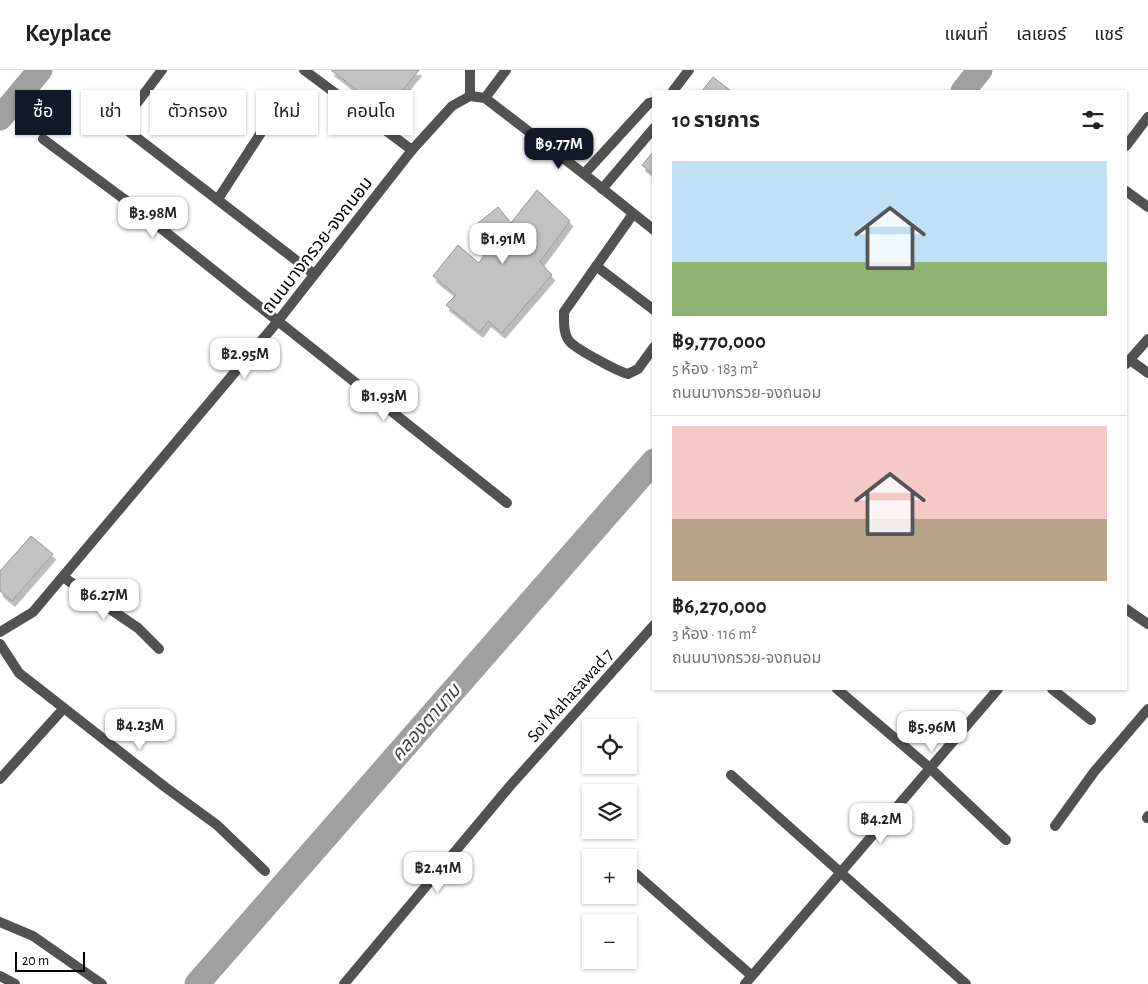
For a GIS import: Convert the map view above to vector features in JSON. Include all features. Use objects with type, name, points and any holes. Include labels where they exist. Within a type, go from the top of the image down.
[{"type":"street","points":[[140,98],[162,70]]},
{"type":"street","points":[[304,70],[412,150]]},
{"type":"street","points":[[485,98],[506,70]]},
{"type":"street","points":[[674,90],[690,70]]},
{"type":"street","points":[[468,71],[470,96],[485,98],[652,228]]},
{"type":"street","name":"ถนนบางกรวย-จงถนอม","points":[[0,632],[33,612],[278,321],[412,150],[452,106],[470,96]]},
{"type":"street","points":[[584,174],[649,103],[652,102]]},
{"type":"street","points":[[1127,145],[1148,117]]},
{"type":"street","points":[[602,189],[652,130]]},
{"type":"street","points":[[134,135],[314,274]]},
{"type":"street","points":[[218,199],[260,135]]},
{"type":"street","points":[[44,139],[278,321],[507,503]]},
{"type":"street","points":[[1127,192],[1148,207]]},
{"type":"street","points":[[633,214],[564,312],[564,327],[570,342],[618,371],[628,374],[638,369],[652,350]]},
{"type":"street","points":[[596,266],[652,308]]},
{"type":"street","points":[[1148,339],[1127,363],[1148,373]]},
{"type":"street","points":[[63,577],[138,628],[160,649]]},
{"type":"street","points":[[1127,609],[1148,624]]},
{"type":"street","name":"Soi Mahasawad 7","points":[[344,984],[510,786],[652,627]]},
{"type":"street","points":[[0,644],[19,673],[217,825],[265,871]]},
{"type":"street","points":[[839,690],[931,769],[1006,840]]},
{"type":"street","points":[[745,984],[997,690]]},
{"type":"street","points":[[1053,690],[1091,720]]},
{"type":"street","points":[[0,779],[64,708]]},
{"type":"street","points":[[1055,826],[1094,772],[1148,709]]},
{"type":"street","points":[[731,776],[966,984]]},
{"type":"street","points":[[637,875],[752,976]]},
{"type":"street","points":[[0,922],[33,936],[102,984]]},
{"type":"street","points":[[0,976],[15,984]]},
{"type":"building","points":[[331,70],[419,70],[403,90],[357,90]]},
{"type":"building","points":[[713,77],[730,90],[703,90]]},
{"type":"building","points":[[652,153],[652,173],[642,165]]},
{"type":"building","points":[[537,190],[570,221],[540,262],[552,275],[502,333],[488,321],[480,332],[446,305],[456,295],[433,276],[458,245],[479,263],[488,249],[472,228],[498,207],[511,223]]},
{"type":"building","points":[[31,536],[53,554],[12,601],[0,591],[0,571]]},
{"type":"waterway","points":[[0,118],[40,70]]},
{"type":"waterway","name":"คลองตานาม","points":[[964,90],[980,70]]},
{"type":"waterway","name":"คลองตานาม","points":[[197,984],[652,463]]}]
